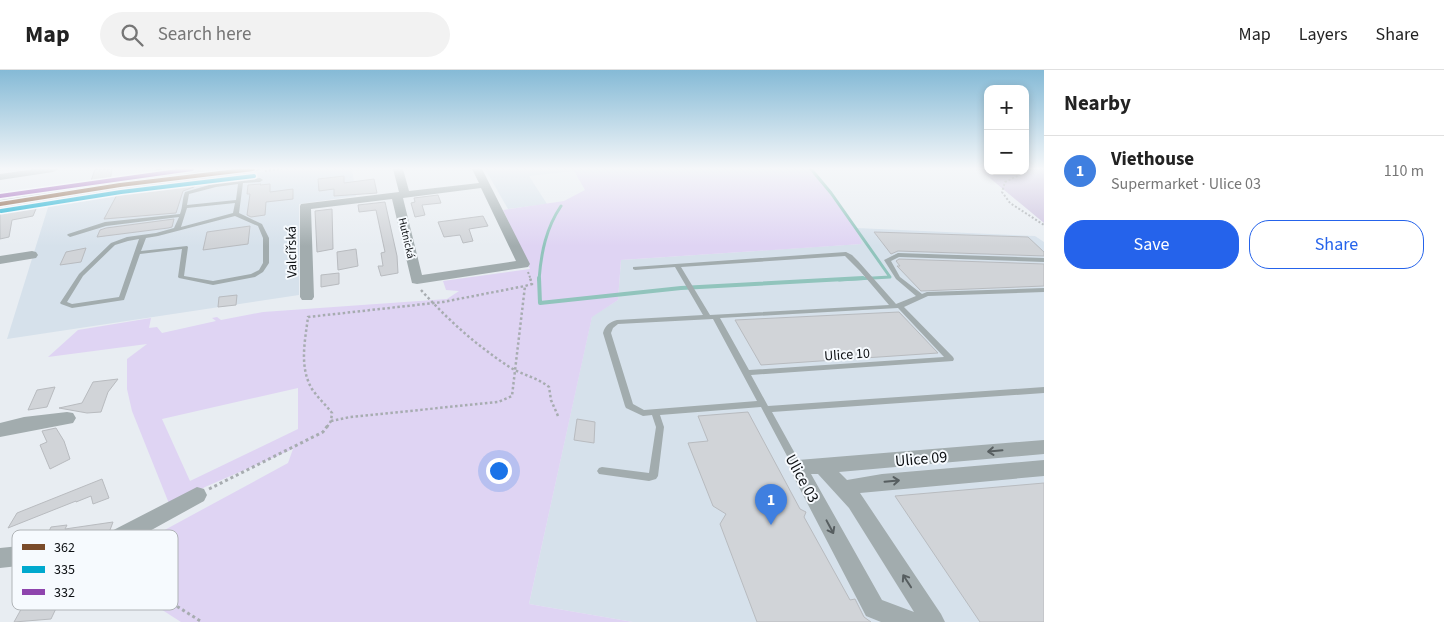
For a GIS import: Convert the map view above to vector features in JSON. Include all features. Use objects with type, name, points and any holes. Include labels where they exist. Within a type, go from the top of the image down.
[{"type":"main road","points":[[0,204],[16,198],[36,195]]},
{"type":"street","name":"Valcířská","points":[[307,297],[306,206],[401,195]]},
{"type":"street","name":"Hutnická","points":[[401,195],[419,285]]},
{"type":"street","points":[[419,285],[524,264],[490,195]]},
{"type":"street","points":[[0,260],[32,255]]},
{"type":"street","points":[[0,430],[24,424],[67,418]]},
{"type":"street","name":"Ulice 09","points":[[798,468],[1044,447]]},
{"type":"street","name":"Ulice 03","points":[[822,466],[856,502],[933,622]]},
{"type":"street","name":"Ulice 03","points":[[798,468],[874,608],[908,622]]},
{"type":"street","name":"Ulice 09","points":[[844,488],[882,482],[1044,468]]},
{"type":"street","points":[[132,530],[197,495]]},
{"type":"lane","points":[[177,229],[185,207],[186,195]]},
{"type":"lane","points":[[236,214],[241,195]]},
{"type":"lane","points":[[185,207],[238,201]]},
{"type":"lane","points":[[137,253],[185,247],[181,277],[213,283],[253,276],[261,271],[266,263],[266,238],[260,225],[236,214],[127,239],[114,244],[82,275],[69,292],[63,304],[72,306],[122,298],[137,253],[143,236]]},
{"type":"lane","points":[[70,235],[105,224],[182,215]]},
{"type":"lane","points":[[635,268],[846,254],[852,257],[868,278],[897,306]]},
{"type":"lane","points":[[920,296],[898,278],[887,260],[898,255],[1044,260]]},
{"type":"lane","name":"Ulice 03","points":[[677,265],[746,373],[798,468]]},
{"type":"lane","points":[[1044,290],[927,294],[897,306],[617,322],[611,324],[607,333],[629,406],[643,413],[1044,390]]},
{"type":"lane","name":"Ulice 10","points":[[746,373],[950,359],[897,306]]},
{"type":"lane","points":[[602,471],[649,478],[653,476],[660,427],[655,412]]},
{"type":"path","points":[[1004,195],[1010,203],[1044,225]]},
{"type":"path","points":[[197,495],[324,432],[331,420],[332,413],[313,391],[304,374],[303,352],[308,317],[432,303],[525,286],[532,284],[532,281],[524,264]]},
{"type":"path","points":[[419,285],[432,303],[459,330],[521,374],[530,375],[550,387],[551,400],[558,416]]},
{"type":"path","points":[[331,420],[498,402],[512,396],[525,286]]},
{"type":"path","points":[[178,607],[202,622]]},
{"type":"shaded area","points":[[89,195],[356,196],[299,204],[299,295],[7,339],[50,201]]},
{"type":"shaded area","points":[[500,195],[541,195],[547,204],[508,209]]},
{"type":"shaded area","points":[[576,195],[831,195],[856,228],[862,244],[621,260],[618,300],[592,317],[529,604],[633,622],[181,622],[162,610],[178,610],[178,530],[165,530],[288,463],[293,449],[205,487],[170,506],[132,411],[127,389],[127,359],[147,344],[48,357],[78,330],[151,318],[149,328],[157,327],[162,333],[216,321],[212,318],[217,317],[221,320],[263,312],[447,299],[459,291],[446,290],[443,281],[530,269],[503,210],[564,201]],"holes":[[[298,388],[298,429],[190,481],[162,419]]]},
{"type":"shaded area","points":[[1010,195],[1044,195],[1044,223]]},
{"type":"shaded area","points":[[856,228],[1035,236],[1044,242],[1044,622],[633,622],[529,604],[592,316],[618,300],[621,260],[861,244]]},
{"type":"building","points":[[117,195],[182,195],[176,213],[104,219]]},
{"type":"building","points":[[250,195],[293,195],[293,199],[266,202],[265,215],[251,217],[247,215]]},
{"type":"building","points":[[438,195],[441,203],[422,205],[425,215],[415,217],[411,203],[415,202],[414,198]]},
{"type":"building","points":[[385,202],[397,256],[398,273],[381,276],[378,266],[383,266],[381,253],[385,252],[376,210],[359,212],[358,205]]},
{"type":"building","points":[[38,204],[33,216],[12,220],[9,237],[0,239],[0,210]]},
{"type":"building","points":[[332,209],[333,249],[317,252],[315,211]]},
{"type":"building","points":[[483,216],[488,226],[469,229],[473,241],[463,243],[460,235],[444,237],[438,222]]},
{"type":"building","points":[[174,219],[172,227],[168,228],[97,237],[100,230],[106,228]]},
{"type":"building","points":[[250,226],[248,244],[203,250],[207,232]]},
{"type":"building","points":[[874,232],[1028,237],[1044,252],[1044,256],[898,251],[891,254]]},
{"type":"building","points":[[86,248],[81,262],[60,265],[66,252]]},
{"type":"building","points":[[356,249],[358,266],[338,270],[337,252]]},
{"type":"building","points":[[899,259],[1044,264],[1044,286],[921,291],[897,266],[900,266],[896,261]]},
{"type":"building","points":[[339,273],[339,284],[321,287],[321,275]]},
{"type":"building","points":[[237,295],[236,305],[218,307],[219,297]]},
{"type":"building","points":[[899,312],[938,353],[761,365],[735,320]]},
{"type":"building","points":[[118,379],[108,392],[101,412],[87,413],[59,408],[82,403],[93,382]]},
{"type":"building","points":[[55,387],[47,407],[28,410],[37,390]]},
{"type":"building","points":[[748,412],[800,509],[806,512],[804,517],[850,600],[855,599],[864,617],[871,622],[757,622],[720,524],[726,514],[713,506],[688,443],[708,441],[698,416]]},
{"type":"building","points":[[577,419],[595,422],[594,443],[574,440]]},
{"type":"building","points":[[56,428],[64,441],[70,459],[50,469],[40,445],[47,442],[42,431]]},
{"type":"building","points":[[102,479],[109,498],[93,504],[91,496],[8,528],[17,513]]},
{"type":"building","points":[[1044,483],[1044,622],[980,622],[895,496]]},
{"type":"building","points":[[113,522],[110,530],[50,530],[51,527],[67,525],[65,529]]},
{"type":"building","points":[[21,610],[55,610],[51,619],[14,622]]},
{"type":"waterway","points":[[832,195],[890,277],[839,280]]},
{"type":"waterway","points":[[539,279],[545,241],[561,206]]},
{"type":"waterway","points":[[539,279],[540,303],[681,288],[863,278]]},
{"type":"transit line","name":"332","points":[[0,196],[8,195]]},
{"type":"transit line","name":"362","points":[[0,204],[58,195]]},
{"type":"transit line","name":"335","points":[[1,211],[104,195]]},
{"type":"place","name":"Viethouse","points":[[771,525]]}]
